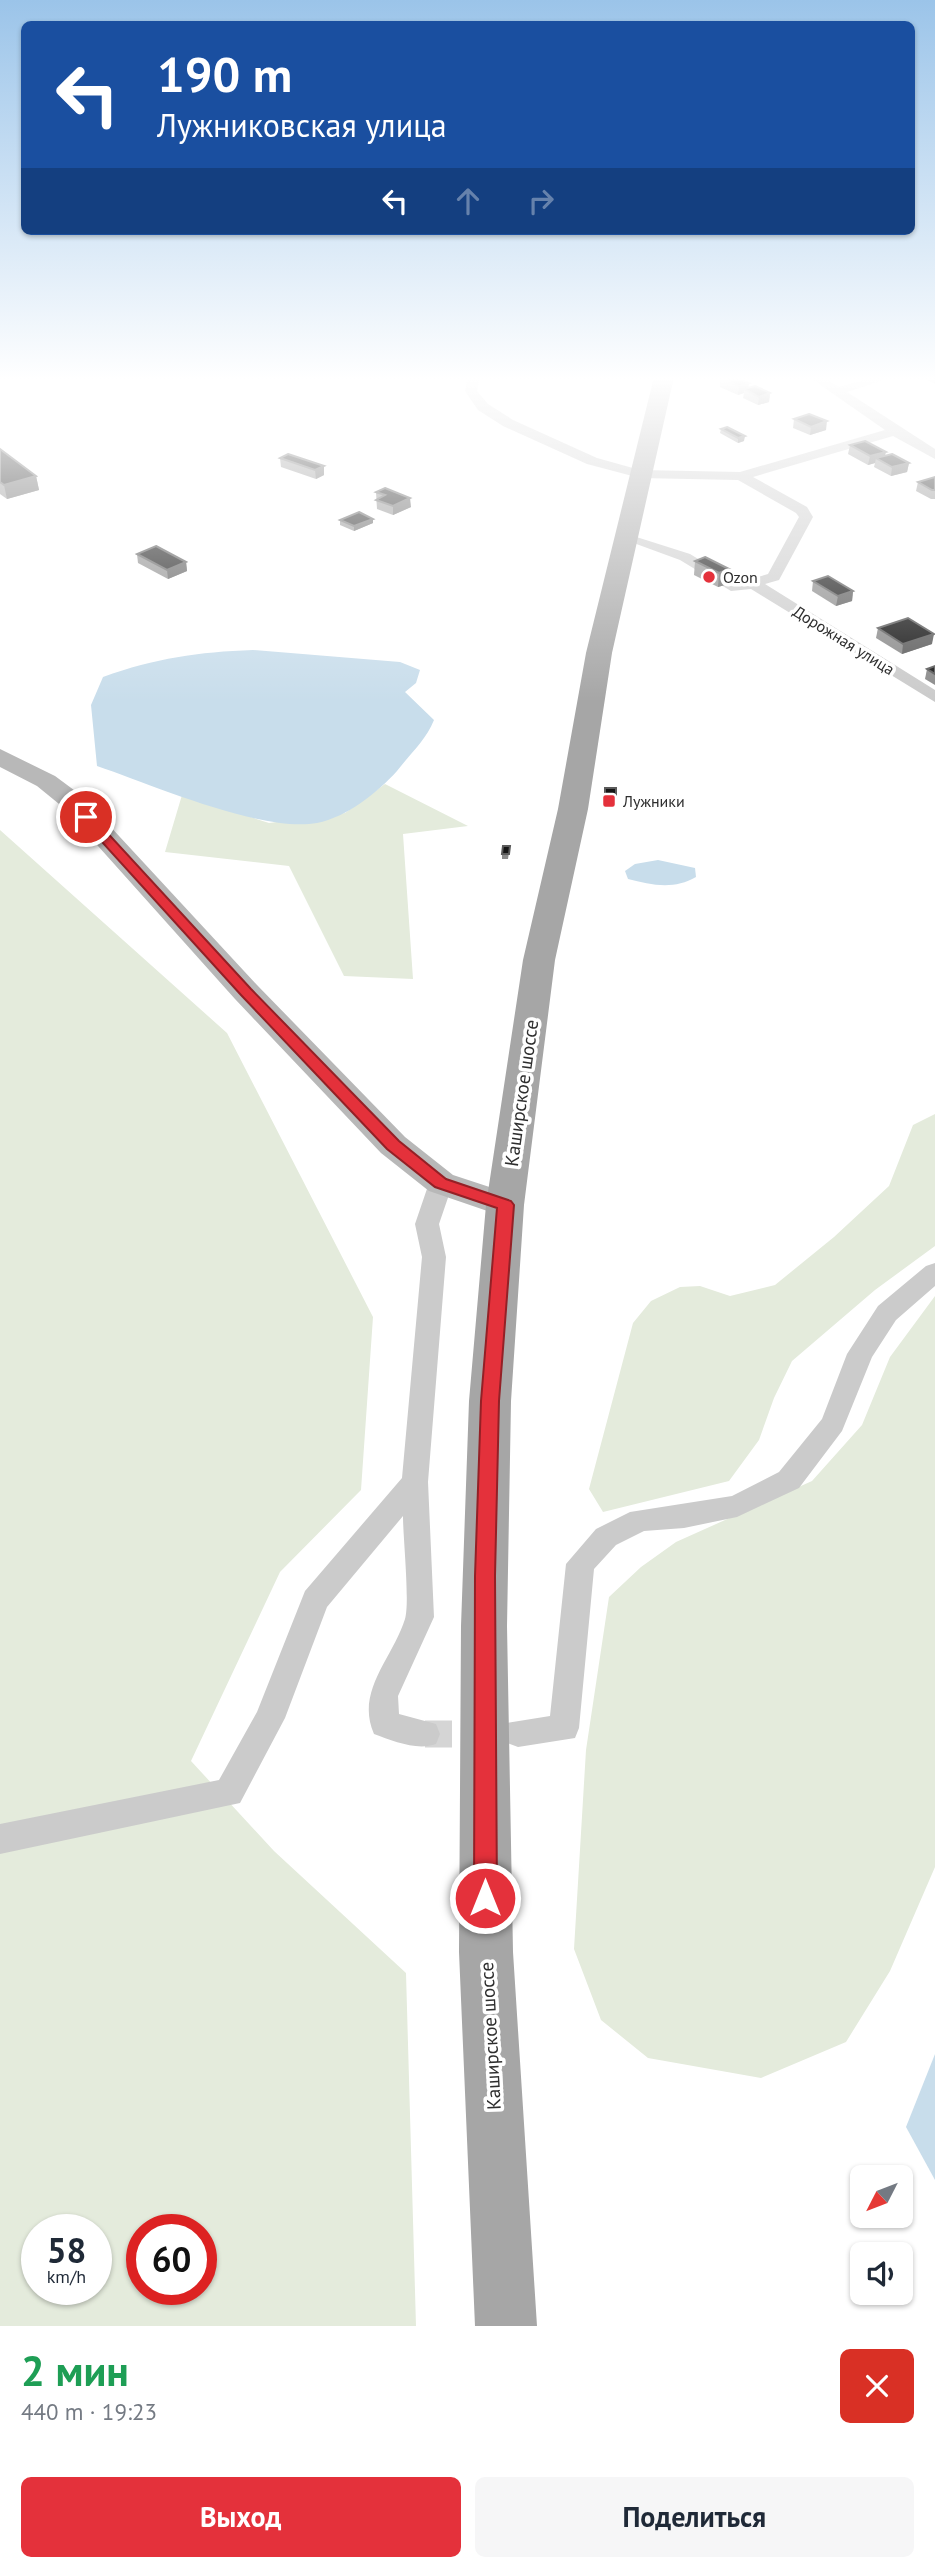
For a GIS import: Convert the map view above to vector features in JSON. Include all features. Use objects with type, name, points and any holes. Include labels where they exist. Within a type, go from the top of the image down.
[{"type":"main road","name":"Каширское шоссе","points":[[506,2326],[486,1952],[484,1640],[490,1401],[505,1205],[539,960],[573,808],[599,653],[638,486]]},
{"type":"street","points":[[627,538],[684,557],[736,589],[774,577],[806,517],[802,510],[758,486]]},
{"type":"street","name":"Дорожная улица","points":[[754,584],[935,697]]},
{"type":"street","points":[[0,757],[46,781],[73,802],[246,992],[393,1145],[440,1183],[505,1205]]},
{"type":"street","points":[[425,1734],[385,1724],[383,1696],[421,1617],[415,1482],[434,1257],[427,1224],[440,1183]]},
{"type":"street","points":[[518,1733],[564,1728],[580,1564],[606,1537],[640,1520],[684,1517],[737,1506],[789,1480],[833,1424],[860,1354],[887,1313],[935,1272]]},
{"type":"street","points":[[0,1839],[229,1793],[270,1718],[315,1600],[415,1482]]},
{"type":"green space","points":[[385,784],[468,826],[403,834],[413,979],[344,976],[289,866],[165,852],[182,795],[269,823],[345,813]]},
{"type":"green space","points":[[0,830],[227,1033],[373,1317],[361,1490],[280,1572],[191,1761],[274,1851],[406,1973],[416,2326],[0,2326]]},
{"type":"green space","points":[[935,1114],[935,1246],[875,1290],[792,1361],[774,1398],[759,1440],[729,1481],[603,1512],[589,1489],[633,1323],[651,1301],[680,1287],[700,1286],[730,1296],[775,1285],[834,1237],[889,1186],[913,1125]]},
{"type":"green space","points":[[935,1296],[935,1867],[890,1971],[846,2042],[761,2078],[648,2058],[601,2020],[574,1949],[586,1750],[609,1597],[641,1567],[676,1542],[812,1481],[862,1425],[890,1357]]},
{"type":"water","points":[[253,650],[400,662],[420,670],[416,683],[405,692],[434,720],[417,747],[380,788],[350,810],[317,823],[267,821],[238,814],[97,766],[91,705],[103,677],[177,657]]},
{"type":"water","points":[[658,860],[695,868],[696,877],[671,885],[628,879],[625,871],[635,864]]},
{"type":"water","points":[[935,2054],[935,2180],[906,2127]]},
{"type":"building","points":[[924,486],[935,486],[935,490]]},
{"type":"building","points":[[385,488],[410,498],[393,506],[376,500],[385,495],[376,492]]},
{"type":"building","points":[[359,512],[373,519],[354,526],[340,520]]},
{"type":"building","points":[[156,546],[186,562],[167,570],[137,554]]},
{"type":"building","points":[[705,557],[729,569],[719,573],[695,561]]},
{"type":"building","points":[[828,576],[853,591],[838,596],[813,581]]},
{"type":"building","points":[[908,618],[934,634],[903,644],[878,628]]},
{"type":"building","points":[[935,666],[935,674],[927,669]]},
{"type":"building","points":[[605,788],[616,788],[616,800],[605,800]]},
{"type":"building","points":[[503,846],[510,846],[509,854],[502,854]]},
{"type":"tunnel","points":[[425,1734],[491,1734]]},
{"type":"place","name":"Ozon","points":[[709,577]]},
{"type":"place","name":"Лужники","points":[[609,801]]},
{"type":"route","points":[[86,817],[246,992],[393,1145],[440,1183],[505,1205],[490,1401],[484,1626],[485,1898]]}]
